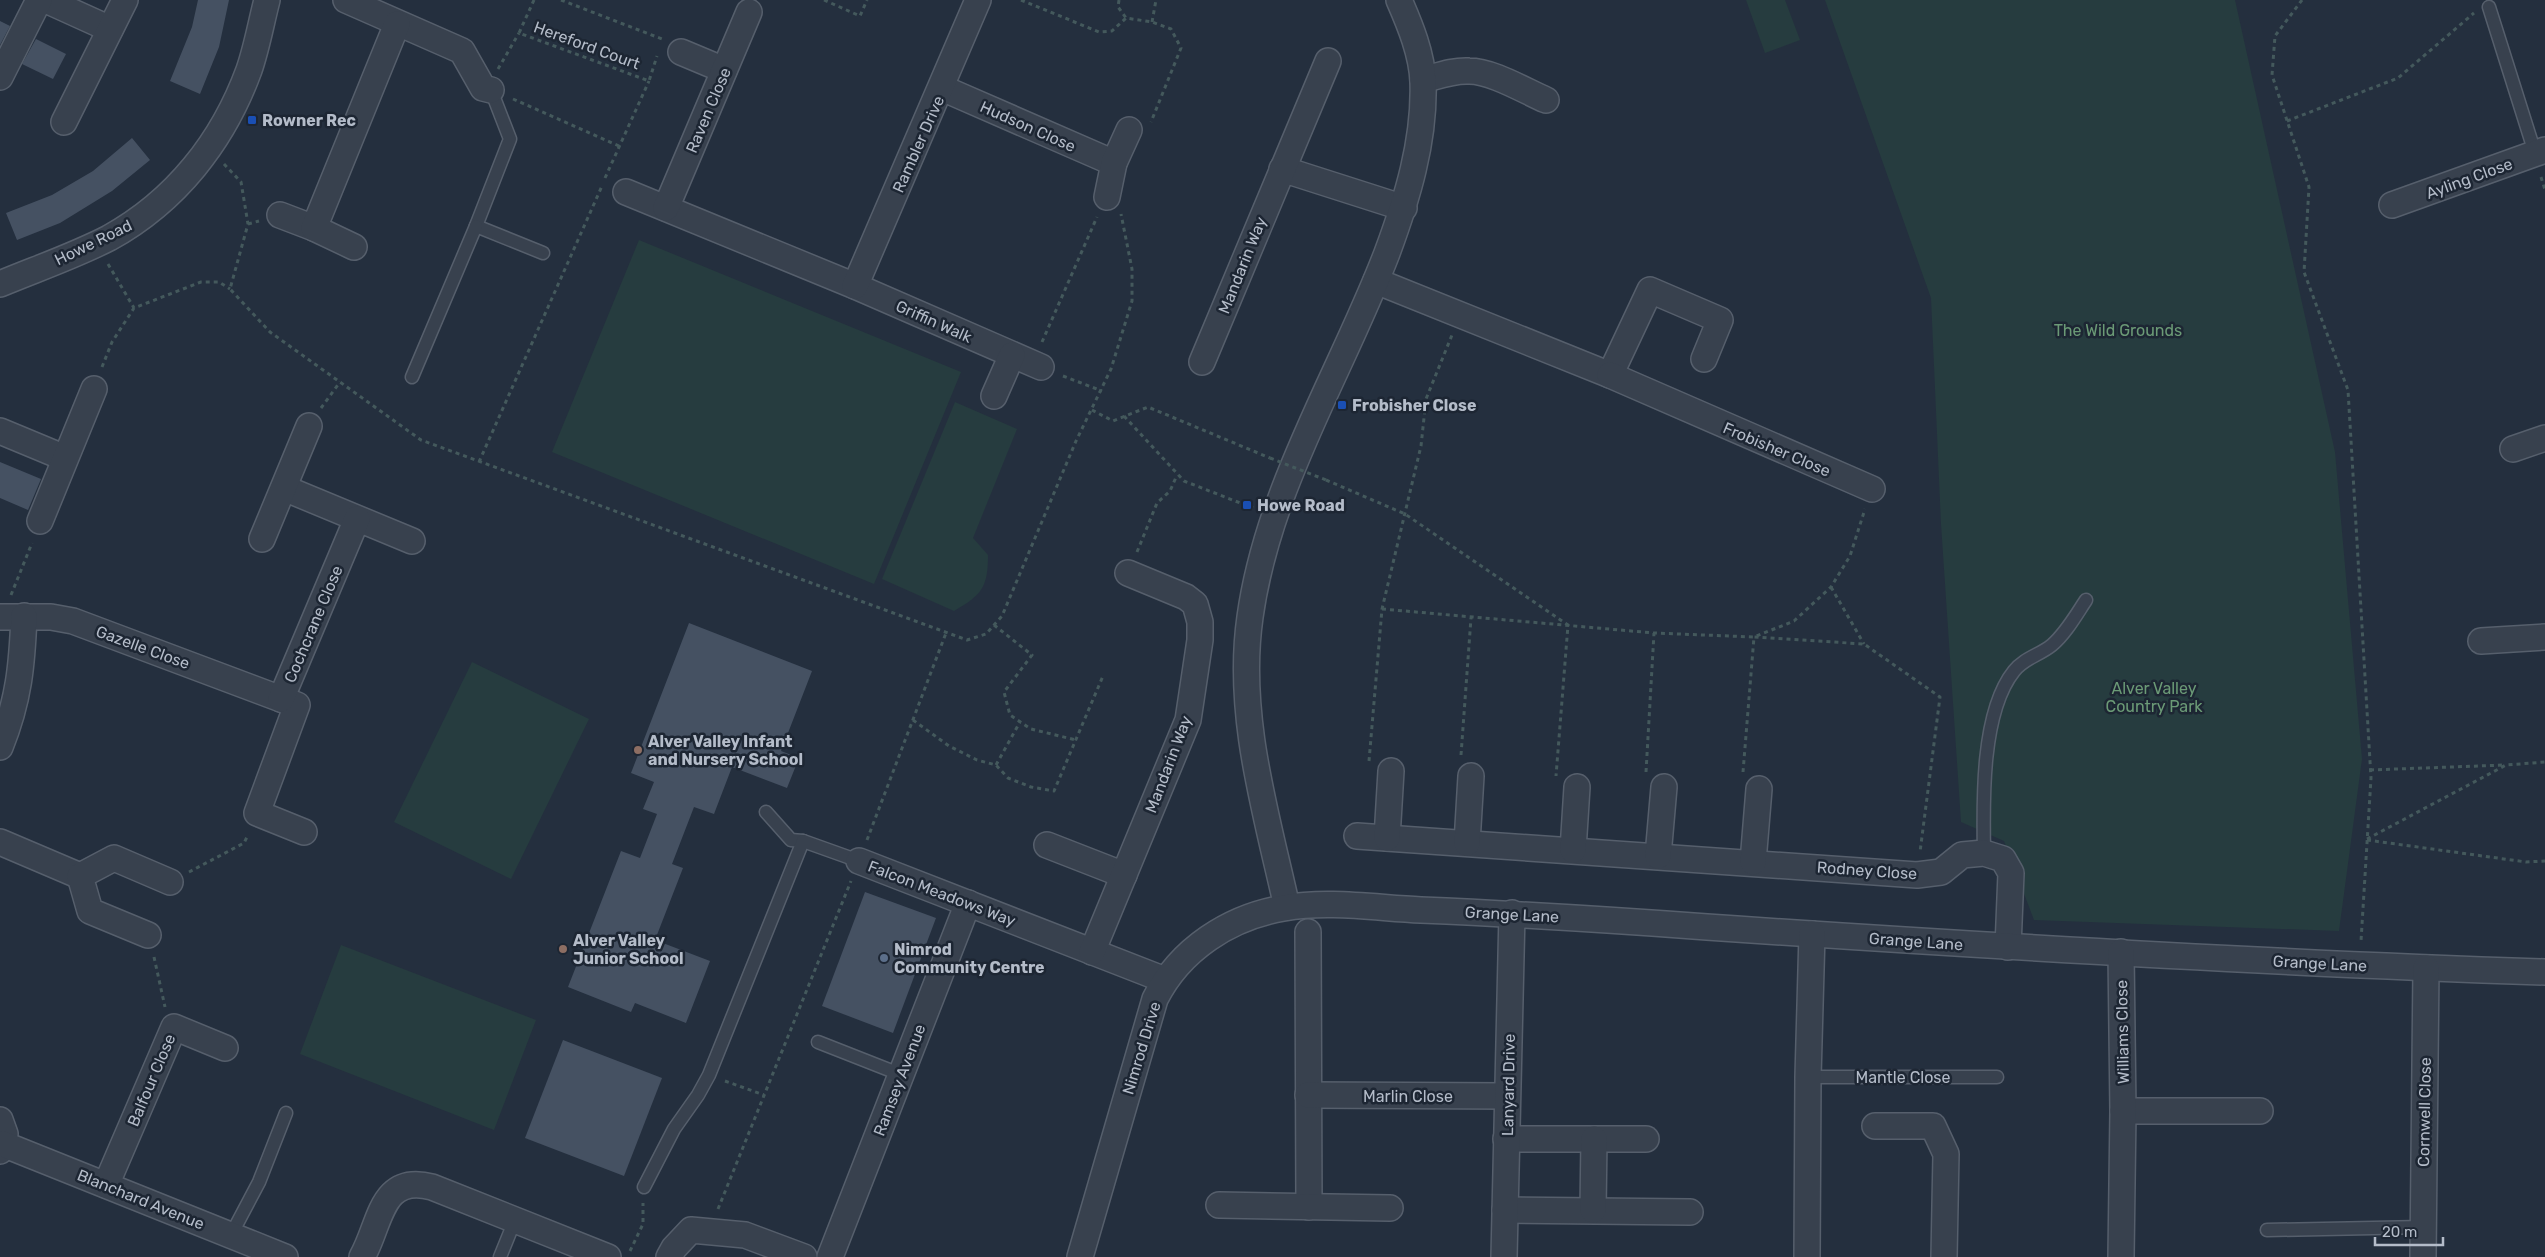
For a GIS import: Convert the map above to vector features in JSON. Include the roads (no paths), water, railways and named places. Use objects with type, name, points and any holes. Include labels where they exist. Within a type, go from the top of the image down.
[{"type":"street","points":[[0,77],[38,0]]},
{"type":"street","points":[[46,0],[110,29]]},
{"type":"street","points":[[64,122],[125,0]]},
{"type":"street","name":"Howe Road","points":[[0,284],[96,244],[140,219],[176,188],[210,149],[231,114],[249,68],[267,0]]},
{"type":"street","points":[[346,0],[462,51],[487,89]]},
{"type":"street","name":"Rambler Drive","points":[[855,286],[942,88],[978,0]]},
{"type":"street","points":[[1287,907],[1251,744],[1247,701],[1250,618],[1258,572],[1273,516],[1376,281],[1404,208],[1418,144],[1423,80],[1414,35],[1399,0]]},
{"type":"street","name":"Raven Close","points":[[666,208],[749,12]]},
{"type":"street","points":[[314,228],[397,24]]},
{"type":"street","points":[[681,52],[724,70]]},
{"type":"street","name":"Mandarin Way","points":[[1202,362],[1328,61]]},
{"type":"street","points":[[1423,80],[1453,72],[1470,70],[1488,75],[1546,100]]},
{"type":"street","name":"Hudson Close","points":[[942,88],[1114,163]]},
{"type":"street","points":[[1103,206],[1114,163],[1129,130]]},
{"type":"street","name":"Ayling Close","points":[[2392,205],[2540,152]]},
{"type":"street","points":[[1282,168],[1404,208]]},
{"type":"street","points":[[626,192],[855,286]]},
{"type":"street","points":[[280,215],[314,228],[354,247]]},
{"type":"street","points":[[1376,281],[1610,376],[1650,290],[1720,320],[1704,360]]},
{"type":"street","name":"Griffin Walk","points":[[855,286],[1041,367]]},
{"type":"street","points":[[994,396],[1012,355]]},
{"type":"street","name":"Frobisher Close","points":[[1610,376],[1872,489]]},
{"type":"street","points":[[40,521],[94,389]]},
{"type":"street","points":[[262,539],[309,426]]},
{"type":"street","points":[[0,431],[65,458]]},
{"type":"street","points":[[2513,448],[2545,438]]},
{"type":"street","points":[[284,488],[412,541]]},
{"type":"street","name":"Cochcrane Close","points":[[304,832],[257,813],[297,705],[281,699],[357,519]]},
{"type":"street","name":"Mandarin Way","points":[[1092,952],[1188,720],[1200,640],[1200,622],[1195,604],[1186,597],[1128,573]]},
{"type":"street","points":[[3,740],[16,702],[22,667],[9,616]]},
{"type":"street","name":"Gazelle Close","points":[[9,616],[73,621],[281,699]]},
{"type":"street","points":[[2481,641],[2545,637]]},
{"type":"street","points":[[1387,838],[1391,771]]},
{"type":"street","points":[[1467,843],[1471,776]]},
{"type":"street","points":[[1573,850],[1577,787]]},
{"type":"street","points":[[1658,856],[1664,787]]},
{"type":"street","points":[[1753,862],[1759,790]]},
{"type":"street","name":"Rodney Close","points":[[1357,836],[1753,862],[1917,875],[1941,872],[1962,855],[1984,853]]},
{"type":"street","points":[[0,842],[80,876]]},
{"type":"street","points":[[1047,845],[1124,875]]},
{"type":"street","points":[[1984,853],[2003,859],[2011,873],[2008,947]]},
{"type":"street","points":[[80,876],[114,858],[170,882]]},
{"type":"street","name":"Falcon Meadows Way","points":[[859,861],[1165,980]]},
{"type":"street","points":[[80,876],[90,911],[148,935]]},
{"type":"street","name":"Ramsey Avenue","points":[[830,1257],[968,903]]},
{"type":"street","name":"Grange Lane","points":[[1287,907],[1330,906],[1512,914],[2008,947],[2426,968],[2545,972]]},
{"type":"street","name":"Nimrod Drive","points":[[1080,1257],[1155,1000],[1165,980],[1197,947],[1224,928],[1252,916],[1287,907]]},
{"type":"street","name":"Lanyard Drive","points":[[1504,1257],[1512,914]]},
{"type":"street","points":[[1308,932],[1309,1207]]},
{"type":"street","points":[[1807,1257],[1808,1078],[1812,934]]},
{"type":"street","name":"Williams Close","points":[[2121,952],[2123,1111],[2121,1257]]},
{"type":"street","name":"Cornwell Close","points":[[2423,1257],[2426,968]]},
{"type":"street","name":"Balfour Close","points":[[106,1185],[174,1026],[225,1048]]},
{"type":"street","name":"Marlin Close","points":[[1308,1095],[1507,1096]]},
{"type":"street","points":[[2123,1111],[2260,1111]]},
{"type":"street","points":[[1875,1126],[1933,1126],[1946,1154],[1944,1257]]},
{"type":"street","name":"Blanchard Avenue","points":[[1,1138],[106,1185],[285,1257]]},
{"type":"street","points":[[1592,1210],[1594,1139]]},
{"type":"street","points":[[1506,1140],[1646,1139]]},
{"type":"street","points":[[362,1257],[386,1202],[396,1188],[407,1184],[432,1187],[608,1257]]},
{"type":"street","points":[[1219,1205],[1390,1208]]},
{"type":"street","points":[[1506,1210],[1690,1212]]},
{"type":"street","points":[[669,1257],[674,1248],[691,1230],[745,1235],[804,1257]]},
{"type":"lane","points":[[2488,7],[2540,152]]},
{"type":"lane","points":[[412,377],[476,226],[510,139],[487,89]]},
{"type":"lane","points":[[476,226],[543,254]]},
{"type":"lane","points":[[1984,853],[1982,801],[1986,748],[2000,699],[2014,671],[2030,656],[2051,646],[2086,600]]},
{"type":"lane","points":[[766,812],[791,840],[803,841],[859,861]]},
{"type":"lane","points":[[644,1187],[674,1129],[709,1076],[803,841]]},
{"type":"lane","points":[[818,1042],[902,1075]]},
{"type":"lane","name":"Mantle Close","points":[[1808,1078],[1998,1077]]},
{"type":"lane","points":[[231,1235],[259,1182],[286,1113]]},
{"type":"lane","points":[[500,1257],[515,1220]]},
{"type":"lane","points":[[2267,1230],[2423,1227]]},
{"type":"place","name":"Rowner Rec","points":[[252,120]]},
{"type":"place","name":"Frobisher Close","points":[[1342,405]]},
{"type":"place","name":"Howe Road","points":[[1247,505]]},
{"type":"place","name":"Alver Valley Infant and Nursery School","points":[[638,750]]},
{"type":"place","name":"Alver Valley Junior School","points":[[563,949]]},
{"type":"place","name":"Nimrod Community Centre","points":[[884,958]]},
{"type":"park label","name":"The Wild Grounds","points":[[2118,330]]},
{"type":"park label","name":"Alver Valley Country Park","points":[[2154,697]]}]
